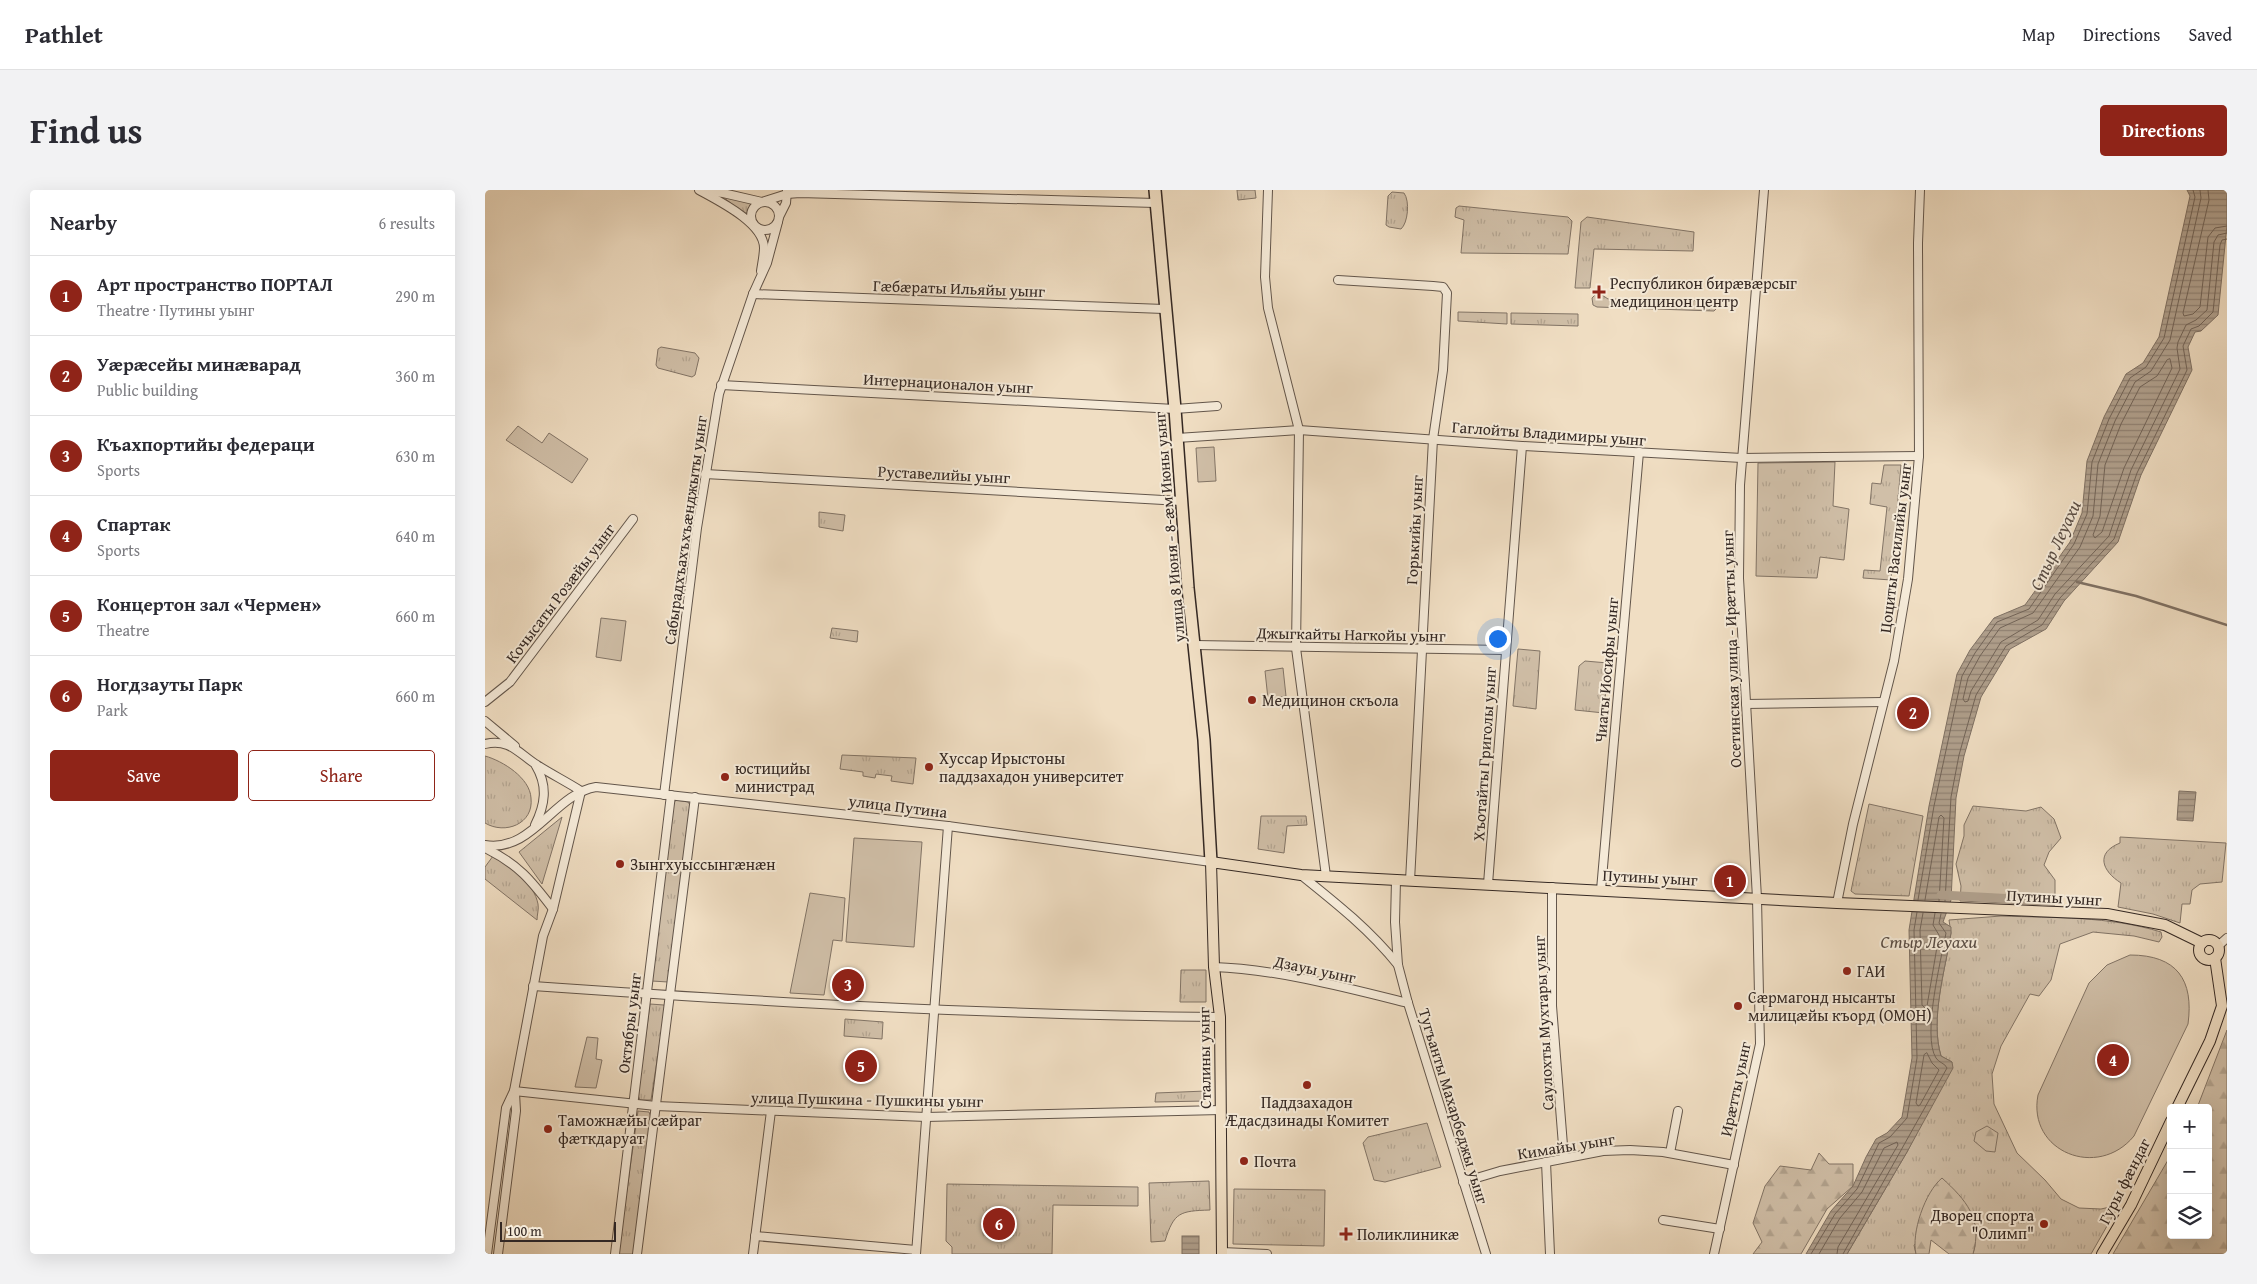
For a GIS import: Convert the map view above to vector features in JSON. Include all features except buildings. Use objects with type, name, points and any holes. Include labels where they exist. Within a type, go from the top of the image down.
[{"type":"highway","name":"улица 8 Июня - 8-ӕм Июны уынг","points":[[1155,190],[1164,309],[1175,409],[1181,501],[1206,765],[1211,862]]},
{"type":"main road","name":"Путины уынг","points":[[1211,862],[1301,875],[1837,903],[2107,914],[2165,925],[2202,943]]},
{"type":"main road","name":"Сталины уынг","points":[[1211,862],[1214,967],[1219,1017],[1222,1253]]},
{"type":"main road","points":[[2210,940],[2218,946],[2219,952],[2215,958],[2209,960],[2202,957],[2199,950],[2202,943],[2210,940]]},
{"type":"main road","points":[[2179,1104],[2210,1041],[2222,1006],[2215,958]]},
{"type":"main road","name":"Гуры фӕндаг","points":[[2102,1254],[2131,1205],[2167,1129]]},
{"type":"street","points":[[697,190],[723,193],[773,204],[779,220],[767,231],[762,230],[719,201],[697,190]]},
{"type":"street","points":[[752,224],[752,209],[777,190]]},
{"type":"street","points":[[1268,190],[1265,277],[1268,308],[1299,430],[1296,648],[1326,876]]},
{"type":"street","name":"Осетинская улица - Ирæтты уынг","points":[[1757,898],[1739,578],[1742,458],[1764,190]]},
{"type":"street","name":"Цоциты Василийы уынг","points":[[1837,903],[1853,824],[1894,661],[1908,579],[1919,456],[1919,190]]},
{"type":"street","points":[[762,202],[800,193],[1155,204]]},
{"type":"street","name":"Сабырадхъахъхъæнджыты уынг","points":[[667,795],[705,474],[721,385],[753,294],[767,263],[787,196]]},
{"type":"street","name":"Сабырадхъахъхъæнджыты уынг","points":[[752,224],[761,237],[764,247],[760,276]]},
{"type":"street","name":"Горькийы уынг","points":[[1338,280],[1443,287],[1447,293],[1443,370],[1433,439],[1410,881]]},
{"type":"street","name":"Гæбæраты Ильяйы уынг","points":[[753,294],[1164,309]]},
{"type":"street","name":"Интернационалон уынг","points":[[721,385],[1175,409],[1217,406]]},
{"type":"street","name":"Гаглойты Владимиры уынг","points":[[1177,438],[1299,430],[1522,446],[1742,458],[1919,456]]},
{"type":"street","name":"Хъотайты Григолы уынг","points":[[1488,884],[1522,446]]},
{"type":"street","name":"Чиаты Иосифы уынг","points":[[1601,890],[1639,452]]},
{"type":"street","name":"Руставелийы уынг","points":[[705,474],[1181,501]]},
{"type":"street","name":"Кочысаты Розæйы уынг","points":[[485,702],[510,682],[633,519]]},
{"type":"street","name":"Джыгкайты Нагкойы уынг","points":[[1195,645],[1506,650]]},
{"type":"street","points":[[1746,704],[1883,702]]},
{"type":"street","points":[[485,721],[535,764],[581,791]]},
{"type":"street","points":[[485,744],[491,742],[509,745],[521,751]]},
{"type":"street","points":[[527,834],[535,825],[543,809],[545,791],[541,774],[535,764]]},
{"type":"street","name":"улица Путина","points":[[581,791],[596,787],[695,797],[948,826],[1211,862]]},
{"type":"street","points":[[485,846],[511,843],[527,834],[581,791]]},
{"type":"street","points":[[487,1254],[506,1108],[514,1091],[543,936],[553,908],[581,791]]},
{"type":"street","name":"Октябры уынг","points":[[615,1254],[647,994],[667,795]]},
{"type":"street","points":[[637,1254],[695,797]]},
{"type":"street","points":[[755,1236],[916,1252],[948,826]]},
{"type":"street","points":[[485,846],[507,859],[529,877],[553,908]]},
{"type":"street","name":"Тугъанты Махарбеджы уынг","points":[[1301,875],[1347,911],[1378,940],[1398,965]]},
{"type":"street","name":"Тугъанты Махарбеджы уынг","points":[[1396,880],[1395,922],[1398,965],[1408,1004],[1486,1254]]},
{"type":"street","name":"Саулохты Мухтары уынг","points":[[1552,887],[1552,1006],[1564,1158]]},
{"type":"street","name":"Ирæтты уынг","points":[[1714,1254],[1760,1044],[1757,898]]},
{"type":"street","points":[[2218,946],[2227,938]]},
{"type":"street","name":"Дзауы уынг","points":[[1214,967],[1243,968],[1271,973],[1408,1004]]},
{"type":"street","points":[[533,986],[669,996],[935,1010],[1219,1017]]},
{"type":"street","points":[[498,1254],[516,1111],[514,1091]]},
{"type":"street","name":"улица Пушкина - Пушкины уынг","points":[[514,1091],[656,1106],[926,1117],[1221,1110]]},
{"type":"street","points":[[753,1254],[771,1111]]},
{"type":"street","points":[[1670,1153],[1678,1111]]},
{"type":"street","name":"Кимайы уынг","points":[[1463,1182],[1500,1171],[1603,1151],[1630,1150],[1670,1153],[1734,1165]]},
{"type":"street","points":[[1546,1162],[1550,1254]]},
{"type":"street","points":[[1663,1220],[1720,1229]]},
{"type":"street","points":[[1222,1253],[1267,1254]]},
{"type":"green space","points":[[1237,190],[1255,190],[1256,198],[1238,200]]},
{"type":"green space","points":[[1392,192],[1404,193],[1407,201],[1407,217],[1401,229],[1386,225],[1388,196]]},
{"type":"green space","points":[[723,197],[751,203],[746,215]]},
{"type":"green space","points":[[1459,206],[1568,217],[1572,221],[1568,254],[1461,253],[1464,220],[1455,217],[1456,208]]},
{"type":"green space","points":[[1587,217],[1694,232],[1693,251],[1594,249],[1590,288],[1575,288],[1581,222]]},
{"type":"green space","points":[[1596,294],[1608,299],[1718,301],[1718,307],[1714,311],[1597,307],[1593,305],[1592,298]]},
{"type":"green space","points":[[1458,312],[1507,313],[1507,324],[1458,321]]},
{"type":"green space","points":[[1511,313],[1578,314],[1578,326],[1511,324]]},
{"type":"green space","points":[[661,347],[695,353],[699,358],[695,375],[692,377],[658,368],[656,365],[658,349]]},
{"type":"green space","points":[[518,426],[542,443],[549,433],[588,459],[572,483],[506,440]]},
{"type":"green space","points":[[1214,447],[1216,481],[1198,482],[1196,448]]},
{"type":"green space","points":[[1835,462],[1833,506],[1849,509],[1844,560],[1820,557],[1817,578],[1756,576],[1758,463]]},
{"type":"green space","points":[[1884,465],[1901,465],[1891,580],[1863,578],[1864,570],[1880,571],[1887,507],[1870,504],[1872,483],[1881,484]]},
{"type":"green space","points":[[819,512],[845,515],[843,531],[819,527]]},
{"type":"green space","points":[[601,618],[626,621],[621,661],[596,657]]},
{"type":"green space","points":[[832,628],[858,631],[857,642],[830,638]]},
{"type":"green space","points":[[1518,649],[1540,651],[1536,709],[1513,706]]},
{"type":"green space","points":[[1585,661],[1608,663],[1604,713],[1575,710],[1579,666]]},
{"type":"green space","points":[[1283,668],[1286,696],[1268,699],[1265,671]]},
{"type":"green space","points":[[842,755],[916,758],[913,784],[891,781],[892,776],[876,774],[875,778],[863,776],[863,772],[840,769]]},
{"type":"green space","points":[[485,756],[507,766],[521,777],[526,784],[531,798],[531,807],[528,815],[517,825],[501,828],[485,823]]},
{"type":"green space","points":[[676,800],[688,802],[690,805],[669,980],[668,982],[652,981],[673,804]]},
{"type":"green space","points":[[1869,804],[1923,816],[1909,896],[1855,894],[1851,891]]},
{"type":"green space","points":[[1973,806],[2026,811],[2041,807],[2054,819],[2061,838],[2049,852],[2044,865],[2055,880],[2055,905],[1960,901],[1961,886],[1956,864],[1964,836],[1964,825]]},
{"type":"green space","points":[[1261,816],[1306,816],[1307,825],[1287,826],[1284,853],[1258,849]]},
{"type":"green space","points":[[562,817],[542,884],[519,852]]},
{"type":"green space","points":[[2120,837],[2226,843],[2222,882],[2200,884],[2192,890],[2190,904],[2182,904],[2180,923],[2153,914],[2118,907],[2121,883],[2109,873],[2104,857],[2112,847],[2120,843]]},
{"type":"green space","points":[[854,838],[922,842],[914,947],[846,942]]},
{"type":"green space","points":[[493,856],[514,870],[532,889],[538,904],[537,920],[485,879],[485,867]]},
{"type":"green space","points":[[810,893],[845,898],[842,941],[833,940],[824,995],[790,993]]},
{"type":"green space","points":[[2001,916],[2102,920],[2161,932],[2162,937],[2159,942],[2134,936],[2093,932],[2060,944],[2051,980],[2039,996],[2030,994],[2001,1046],[1992,1074],[1994,1104],[2017,1153],[2045,1180],[2061,1199],[2079,1208],[2101,1209],[2119,1205],[2091,1254],[1973,1254],[1975,1246],[1973,1212],[1914,1245],[1916,1254],[1847,1254],[1907,1152],[1952,1062],[1941,1056],[1937,1027],[1940,995],[1951,933],[1949,920]]},
{"type":"green space","points":[[2130,955],[2146,956],[2160,960],[2171,965],[2179,973],[2185,983],[2188,995],[2188,1024],[2134,1136],[2119,1149],[2102,1156],[2085,1157],[2068,1153],[2054,1145],[2043,1132],[2037,1115],[2038,1095],[2089,983],[2107,965]]},
{"type":"green space","points":[[1181,970],[1206,970],[1206,1002],[1180,1002]]},
{"type":"green space","points":[[650,1004],[664,1005],[665,1008],[651,1100],[640,1100],[638,1095]]},
{"type":"green space","points":[[845,1019],[883,1022],[882,1039],[844,1036]]},
{"type":"green space","points":[[2227,1030],[2227,1254],[2113,1254],[2167,1162],[2167,1239],[2212,1239],[2212,1104],[2199,1104]]},
{"type":"green space","points":[[587,1037],[598,1038],[596,1059],[602,1060],[596,1088],[575,1087]]},
{"type":"green space","points":[[1206,1091],[1206,1101],[1155,1102],[1156,1093]]},
{"type":"green space","points":[[638,1111],[649,1112],[651,1117],[634,1254],[618,1254]]},
{"type":"green space","points":[[1427,1123],[1441,1167],[1385,1182],[1374,1180],[1363,1143],[1368,1137]]},
{"type":"green space","points":[[1987,1126],[1998,1133],[1995,1152],[1986,1151],[1974,1141],[1976,1132]]},
{"type":"green space","points":[[1819,1153],[1829,1164],[1853,1164],[1853,1186],[1827,1209],[1801,1254],[1753,1254],[1762,1242],[1753,1223],[1765,1186],[1780,1166],[1811,1170]]},
{"type":"green space","points":[[1942,1178],[1965,1202],[1974,1220],[1976,1242],[1973,1254],[1949,1254],[1931,1240],[1929,1254],[1916,1254],[1916,1235],[1921,1213],[1930,1193]]},
{"type":"green space","points":[[1209,1181],[1210,1210],[1192,1211],[1180,1215],[1172,1224],[1165,1241],[1151,1242],[1149,1183]]},
{"type":"green space","points":[[947,1184],[1138,1187],[1138,1206],[1053,1205],[1052,1254],[952,1254],[952,1247],[946,1241]]},
{"type":"green space","points":[[1234,1189],[1325,1190],[1324,1246],[1233,1244]]},
{"type":"water","name":"Стыр Леуахи","points":[[2187,190],[2227,190],[2227,225],[2218,315],[2201,331],[2195,332],[2188,347],[2192,370],[2141,475],[2118,542],[2064,601],[2046,629],[2010,649],[1981,697],[1964,756],[1956,798],[1951,900],[1943,922],[1951,927],[1951,933],[1940,995],[1937,1027],[1941,1056],[1952,1062],[1953,1068],[1907,1152],[1847,1254],[1806,1254],[1831,1211],[1853,1186],[1876,1139],[1887,1133],[1902,1117],[1912,1058],[1909,930],[1929,806],[1957,674],[1970,650],[1994,618],[2025,605],[2070,542],[2082,513],[2087,461],[2104,417],[2126,374],[2143,363],[2159,337],[2190,196]]},
{"type":"water","points":[[2179,791],[2196,792],[2193,821],[2177,820]]},
{"type":"water","points":[[1182,1236],[1199,1236],[1199,1254],[1182,1254]]},
{"type":"waterway","points":[[2077,582],[2136,596],[2227,625]]},
{"type":"waterway","points":[[1941,895],[2053,901]]},
{"type":"place","name":"Республикон бирæвæрсыг медицинон центр","points":[[1599,292]]},
{"type":"place","name":"Медицинон скъола","points":[[1252,700]]},
{"type":"place","name":"Уæрæсейы минæварад","points":[[1913,713]]},
{"type":"place","name":"Хуссар Ирыстоны паддзахадон университет","points":[[929,767]]},
{"type":"place","name":"юстицийы министрад","points":[[725,777]]},
{"type":"place","name":"Зынгхуыссынгæнæн","points":[[620,864]]},
{"type":"place","name":"Арт пространство ПОРТАЛ","points":[[1730,881]]},
{"type":"place","name":"ГАИ","points":[[1847,971]]},
{"type":"place","name":"Къахпортийы федераци","points":[[848,985]]},
{"type":"place","name":"Сæрмагонд нысанты милицæйы къорд (ОМОН)","points":[[1738,1006]]},
{"type":"place","name":"Спартак","points":[[2113,1060]]},
{"type":"place","name":"Концертон зал «Чермен»","points":[[861,1066]]},
{"type":"place","name":"Паддзахадон Æдасдзинады Комитет","points":[[1307,1085]]},
{"type":"place","name":"Таможнæйы сæйраг фæткдаруат","points":[[548,1129]]},
{"type":"place","name":"Почта","points":[[1244,1161]]},
{"type":"place","name":"Ногдзауты Парк","points":[[999,1224]]},
{"type":"place","name":"Дворец спорта \"Олимп\"","points":[[2044,1224]]},
{"type":"place","name":"Поликлиникæ","points":[[1346,1234]]}]
